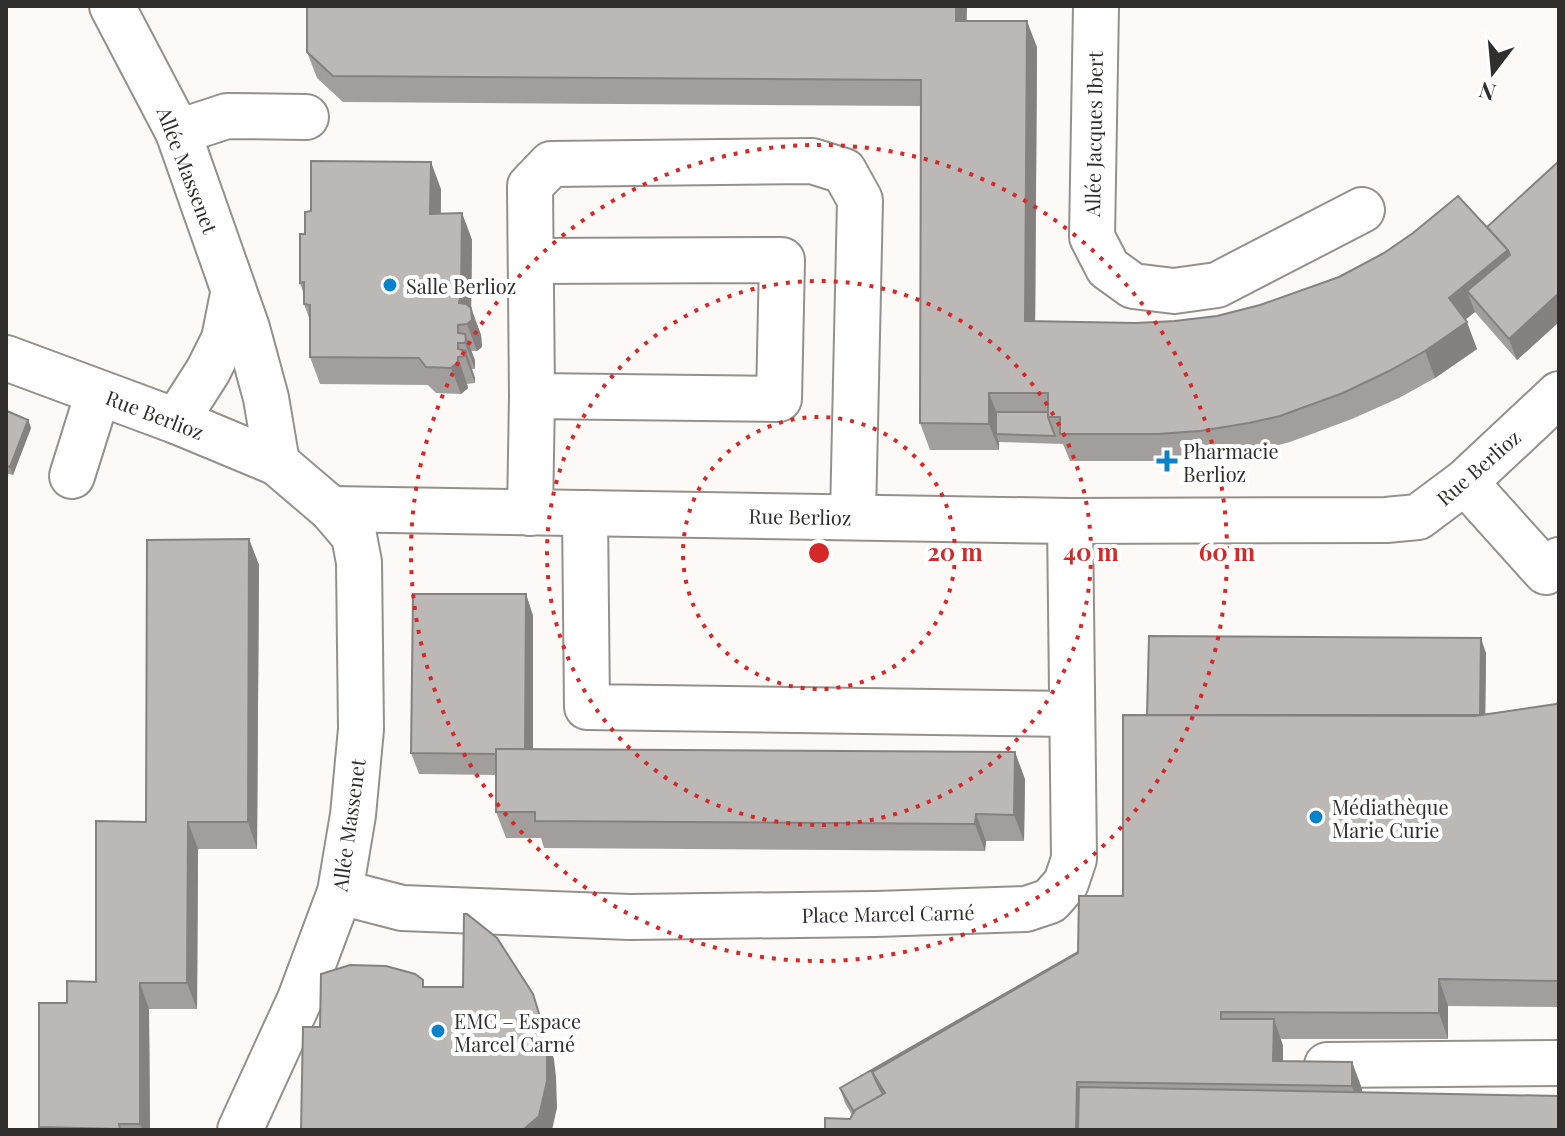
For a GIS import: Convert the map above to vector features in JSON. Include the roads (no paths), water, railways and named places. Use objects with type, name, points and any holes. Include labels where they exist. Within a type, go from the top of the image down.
[{"type":"street","name":"Allée Massenet","points":[[113,6],[178,132],[247,328],[266,398],[277,463]]},
{"type":"street","name":"Allée Jacques Ibert","points":[[1096,6],[1092,237],[1108,268],[1133,286],[1174,291],[1217,285],[1362,210]]},
{"type":"street","points":[[178,132],[227,116],[306,117]]},
{"type":"street","points":[[530,513],[530,186],[551,164],[812,161],[844,171],[860,200],[853,516]]},
{"type":"street","points":[[531,261],[782,260],[779,399],[532,396]]},
{"type":"street","points":[[176,421],[224,339],[233,294]]},
{"type":"street","name":"Rue Berlioz","points":[[18,363],[176,421],[277,463],[331,509],[1070,521],[1386,520],[1418,517],[1465,482],[1559,394]]},
{"type":"street","points":[[72,476],[98,393]]},
{"type":"street","points":[[1465,482],[1546,572],[1559,560]]},
{"type":"street","name":"Allée Massenet","points":[[240,1130],[300,999],[340,892],[353,815],[361,729],[359,562],[354,536],[331,509]]},
{"type":"street","points":[[585,513],[587,707],[1072,714]]},
{"type":"street","name":"Place Marcel Carné","points":[[340,892],[402,908],[630,917],[1026,909],[1050,901],[1066,883],[1074,859],[1070,521]]},
{"type":"street","points":[[1327,1065],[1559,1063]]},
{"type":"place","name":"Salle Berlioz","points":[[390,285]]},
{"type":"place","name":"Pharmacie Berlioz","points":[[1167,461]]},
{"type":"place","name":"Médiathèque Marie Curie","points":[[1316,817]]},
{"type":"place","name":"EMC – Espace Marcel Carné","points":[[438,1031]]}]
